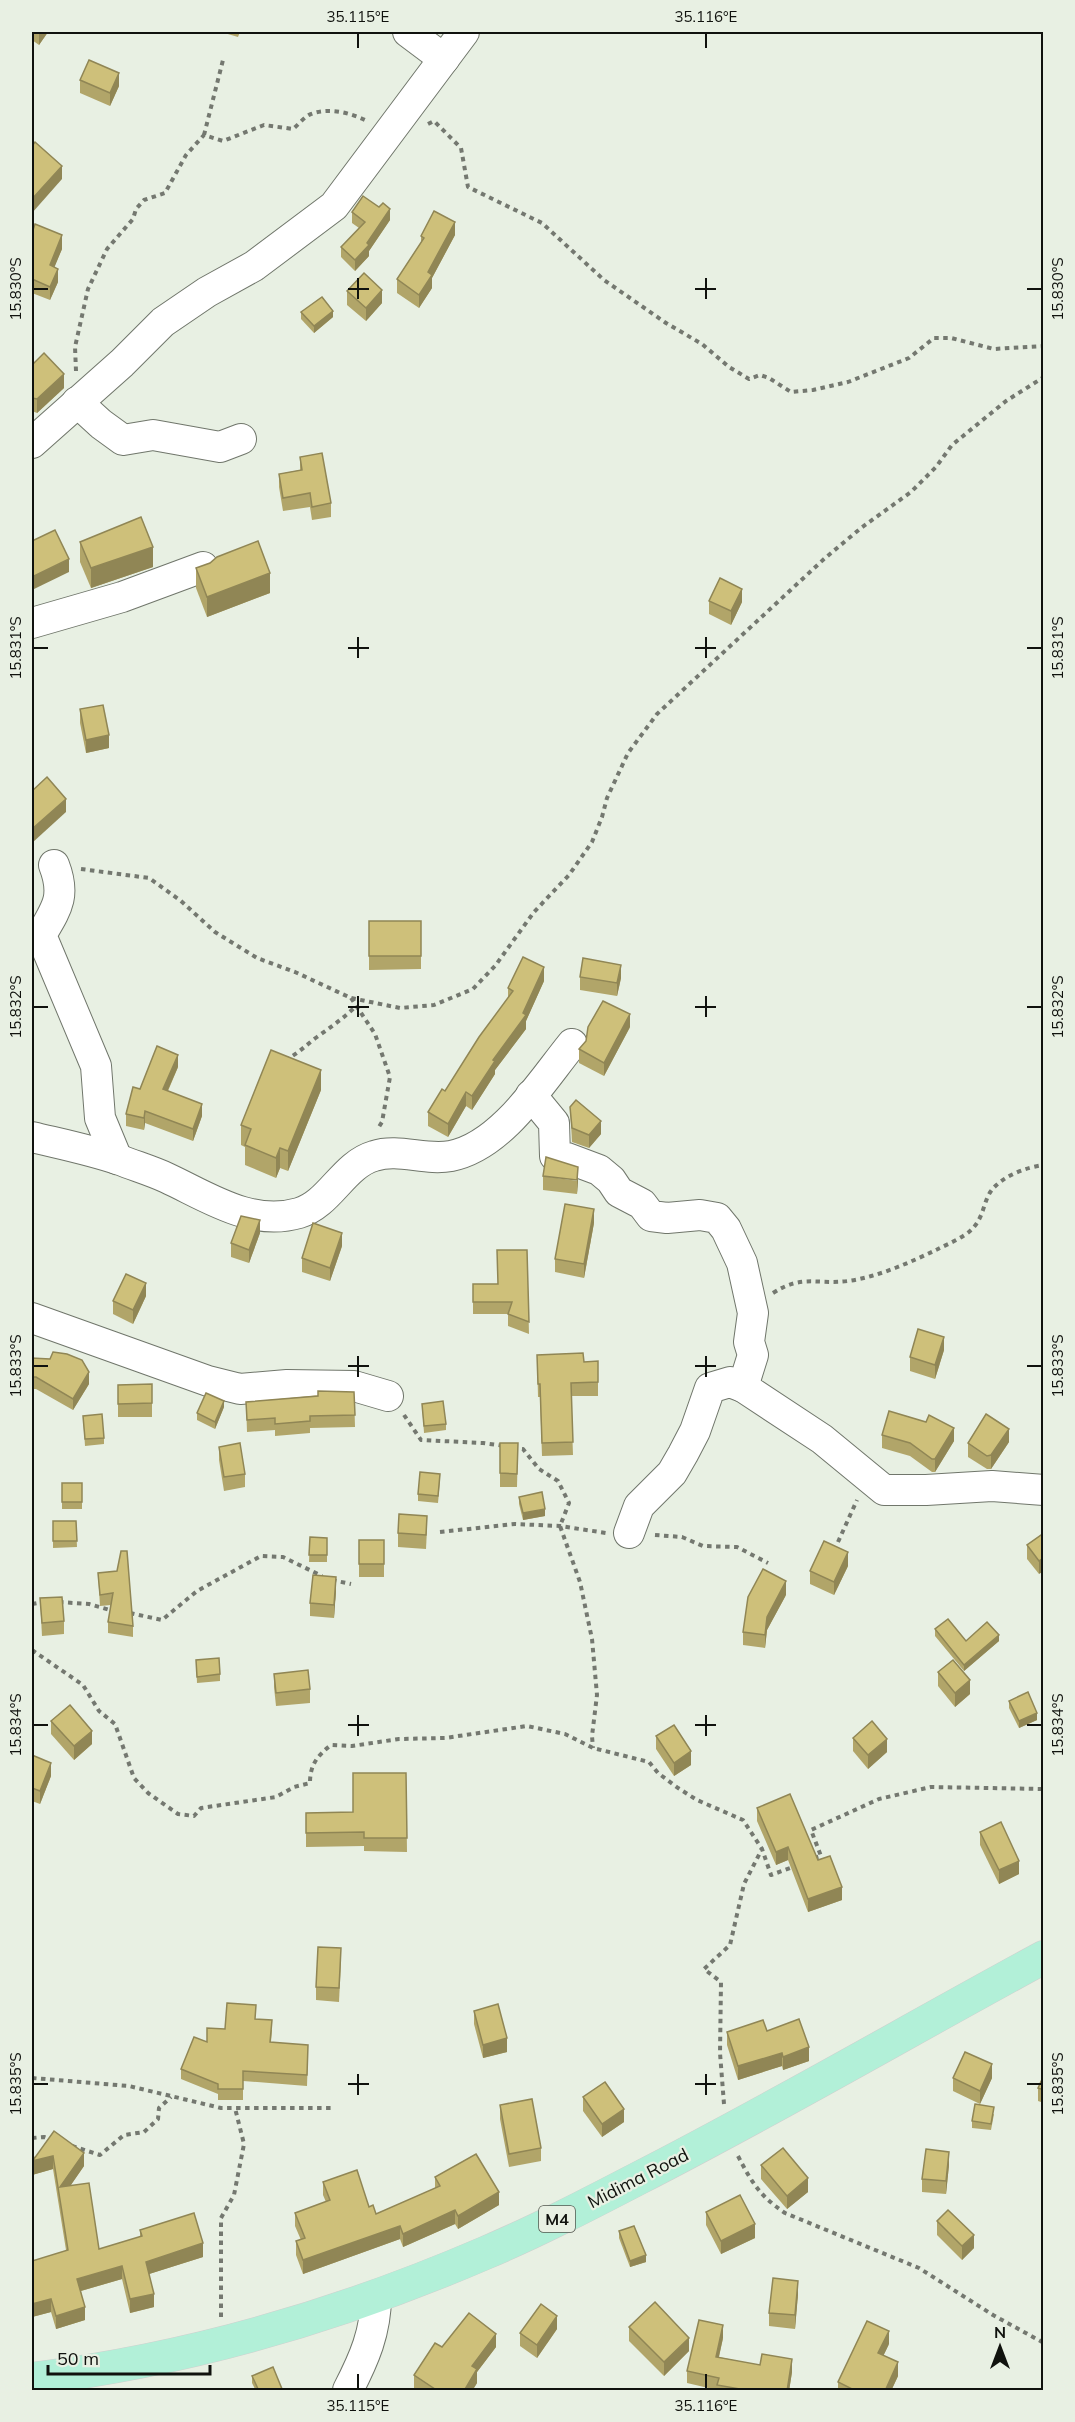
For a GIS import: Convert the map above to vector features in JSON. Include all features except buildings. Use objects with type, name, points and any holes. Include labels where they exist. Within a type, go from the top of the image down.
[{"type":"main road","name":"Midima Road","points":[[32,2379],[132,2362],[221,2342],[322,2315],[486,2253],[726,2133],[1044,1957]]},
{"type":"street","points":[[408,32],[444,59]]},
{"type":"street","points":[[32,443],[122,363],[163,322],[207,292],[254,266],[334,206],[464,32]]},
{"type":"street","points":[[77,402],[123,440],[153,435],[220,447],[240,439]]},
{"type":"street","points":[[32,623],[122,597],[203,567]]},
{"type":"street","points":[[54,865],[61,882],[59,906],[41,935],[96,1066],[100,1118],[117,1159]]},
{"type":"street","points":[[32,1137],[117,1159],[165,1177],[239,1211],[273,1218],[301,1213],[329,1193],[357,1164],[372,1156],[389,1152],[448,1156],[466,1151],[502,1127],[572,1044]]},
{"type":"street","points":[[531,1095],[554,1123],[555,1156],[599,1170],[611,1180],[619,1192],[642,1204],[651,1216],[667,1218],[699,1215],[717,1218],[726,1228],[742,1263],[753,1312],[749,1342],[753,1355],[743,1387]]},
{"type":"street","points":[[32,1318],[208,1381],[240,1389],[287,1385],[354,1386],[388,1396]]},
{"type":"street","points":[[629,1533],[639,1506],[672,1473],[683,1454],[695,1431],[710,1388],[730,1382],[743,1387],[822,1439],[884,1490],[992,1486],[1044,1490]]},
{"type":"street","points":[[348,2391],[372,2337],[376,2296]]},
{"type":"path","points":[[77,402],[75,347],[87,289],[107,249],[133,219],[136,209],[144,200],[165,193],[186,155],[204,135],[224,60]]},
{"type":"path","points":[[204,135],[223,141],[264,125],[293,129],[309,114],[338,111],[365,120],[378,129],[383,142]]},
{"type":"path","points":[[423,126],[434,122],[461,148],[468,186],[542,223],[604,280],[666,323],[702,344],[729,367],[749,379],[760,375],[791,392],[813,390],[848,382],[909,358],[934,338],[951,338],[994,349],[1044,346]]},
{"type":"path","points":[[54,865],[149,878],[181,901],[215,932],[256,958],[295,972],[351,998],[400,1008],[434,1005],[474,989],[495,966],[528,919],[569,875],[592,842],[603,817],[607,798],[628,753],[657,714],[824,559],[861,528],[911,492],[952,445],[1005,401],[1044,377]]},
{"type":"path","points":[[351,998],[375,1034],[390,1077],[382,1122],[357,1164]]},
{"type":"path","points":[[277,1063],[303,1049],[337,1024],[356,1006]]},
{"type":"path","points":[[753,1312],[768,1297],[788,1284],[847,1281],[881,1273],[937,1249],[970,1231],[984,1212],[991,1191],[1008,1177],[1033,1166],[1044,1165]]},
{"type":"path","points":[[388,1396],[412,1424],[421,1440],[483,1443],[523,1449],[538,1469],[558,1481],[569,1503],[560,1526],[580,1582],[592,1639],[597,1695],[592,1736],[593,1748]]},
{"type":"path","points":[[838,1542],[857,1499],[871,1480]]},
{"type":"path","points":[[128,1613],[162,1620],[197,1591],[261,1556],[283,1557],[299,1567],[339,1583],[351,1584]]},
{"type":"path","points":[[32,1604],[49,1601],[75,1602],[116,1612]]},
{"type":"path","points":[[32,1650],[83,1685],[99,1711],[115,1724],[134,1778],[148,1793],[178,1814],[194,1816],[201,1808],[276,1797],[294,1787],[310,1784],[310,1771],[317,1755],[331,1745],[352,1746],[399,1739],[445,1738],[527,1726],[565,1734],[593,1748],[649,1762],[658,1773],[697,1800],[743,1821],[762,1849],[771,1875],[801,1863]]},
{"type":"path","points":[[811,1860],[820,1856],[811,1830],[879,1799],[931,1787],[1044,1789]]},
{"type":"path","points":[[762,1849],[744,1884],[730,1946],[704,1969],[721,1982],[720,2053],[726,2133],[754,2186],[766,2200],[785,2213],[919,2268],[993,2315],[1044,2343]]},
{"type":"path","points":[[32,2078],[129,2086],[221,2108],[331,2108]]},
{"type":"path","points":[[66,2144],[100,2155],[124,2135],[144,2132],[158,2119],[159,2108],[172,2096]]},
{"type":"path","points":[[221,2342],[221,2218],[234,2195],[244,2144],[235,2108]]},
{"type":"path","points":[[32,2138],[44,2137],[55,2141]]}]
